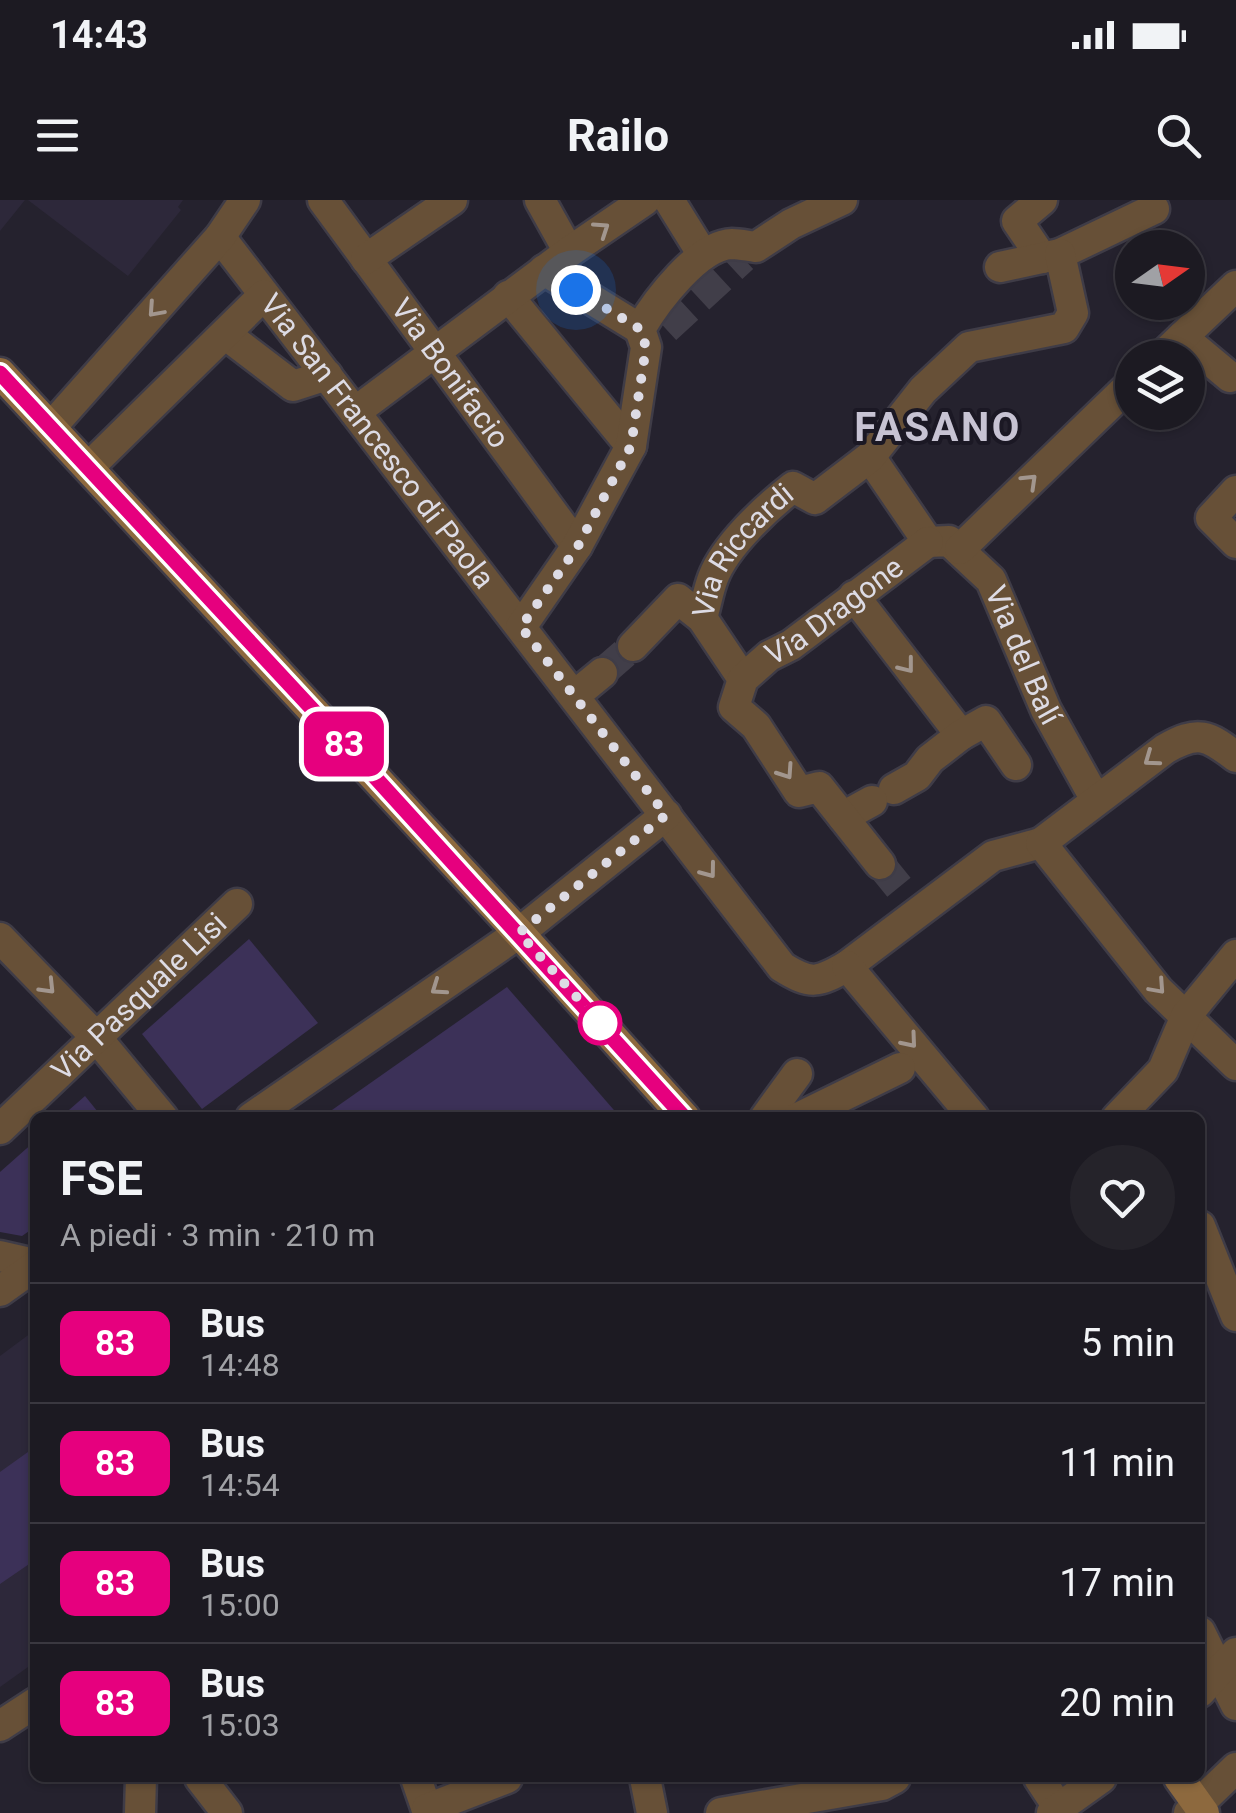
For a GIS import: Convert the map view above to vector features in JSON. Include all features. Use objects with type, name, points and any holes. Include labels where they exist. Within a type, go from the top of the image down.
[{"type":"street","points":[[52,426],[220,237],[244,200]]},
{"type":"street","name":"Via Bonifacio","points":[[323,200],[578,546]]},
{"type":"street","points":[[366,260],[452,200]]},
{"type":"street","points":[[540,200],[569,252]]},
{"type":"street","points":[[355,412],[508,296],[645,200]]},
{"type":"street","points":[[669,200],[702,256]]},
{"type":"street","points":[[521,627],[578,546],[631,446],[657,300],[702,256],[729,243],[749,253],[784,212],[842,200]]},
{"type":"street","points":[[1042,200],[1017,221],[1051,256],[1073,313],[1064,328],[969,347],[922,390],[870,456],[928,542],[949,541],[960,549],[1115,399]]},
{"type":"street","points":[[1000,266],[1051,256],[1154,209]]},
{"type":"street","name":"Via San Francesco di Paola","points":[[220,237],[782,967],[803,980],[824,980],[847,966]]},
{"type":"street","points":[[544,270],[651,335]]},
{"type":"street","points":[[1178,340],[1236,286]]},
{"type":"street","points":[[89,467],[264,295]]},
{"type":"street","points":[[508,296],[631,446]]},
{"type":"street","points":[[225,334],[293,386],[327,375]]},
{"type":"street","points":[[1205,364],[1230,377]]},
{"type":"street","points":[[4,386],[52,426],[680,1112]]},
{"type":"street","name":"Via Riccardi","points":[[633,646],[678,599],[702,618],[714,576],[728,552],[774,502],[793,487],[815,499],[870,456]]},
{"type":"street","points":[[1236,491],[1211,518],[1236,542]]},
{"type":"street","name":"Via Dragone","points":[[738,693],[769,656],[791,645],[928,542]]},
{"type":"street","name":"Via del Balí","points":[[960,549],[991,580],[1046,710],[1096,800]]},
{"type":"street","points":[[854,596],[961,735]]},
{"type":"street","points":[[702,618],[756,726],[799,792],[819,786],[880,864]]},
{"type":"street","points":[[574,696],[602,672]]},
{"type":"street","points":[[843,817],[918,776],[930,759],[986,721],[1016,765]]},
{"type":"street","points":[[969,1112],[847,966],[911,902],[994,856],[1041,843],[1184,738],[1213,738],[1236,757]]},
{"type":"street","points":[[260,1112],[519,933],[666,815]]},
{"type":"street","points":[[1041,843],[1158,990],[1236,1064]]},
{"type":"street","name":"Via Pasquale Lisi","points":[[0,1128],[236,904]]},
{"type":"street","points":[[0,938],[96,1036],[158,1112]]},
{"type":"street","points":[[1126,1112],[1163,1070],[1186,1016],[1236,954]]},
{"type":"street","points":[[810,1112],[900,1068]]},
{"type":"street","points":[[769,1112],[797,1074]]},
{"type":"street","points":[[1205,1232],[1227,1257],[1236,1316]]},
{"type":"street","points":[[0,1256],[30,1264]]},
{"type":"street","points":[[0,1291],[30,1269]]},
{"type":"street","points":[[1205,1643],[1236,1705]]},
{"type":"street","points":[[0,1726],[30,1706]]},
{"type":"street","points":[[1181,1782],[1197,1811],[1236,1768]]},
{"type":"street","points":[[140,1813],[141,1782]]},
{"type":"street","points":[[203,1782],[227,1813]]},
{"type":"street","points":[[417,1782],[428,1811],[497,1782]]},
{"type":"street","points":[[647,1782],[652,1813]]},
{"type":"street","points":[[721,1813],[784,1789],[888,1782]]},
{"type":"street","points":[[1041,1782],[1058,1811],[1096,1782]]},
{"type":"shaded area","points":[[0,200],[25,200],[0,231]]},
{"type":"shaded area","points":[[28,200],[183,200],[178,207],[181,210],[128,276]]},
{"type":"shaded area","points":[[249,939],[318,1023],[202,1109],[142,1034]]},
{"type":"shaded area","points":[[507,987],[616,1112],[329,1112]]},
{"type":"shaded area","points":[[85,1096],[98,1112],[67,1112]]},
{"type":"shaded area","points":[[30,1145],[30,1230],[22,1236],[0,1232],[0,1172]]},
{"type":"shaded area","points":[[30,1334],[30,1666],[0,1687],[0,1356]]},
{"type":"shaded area","points":[[30,1451],[30,1563],[0,1584],[0,1472]]},
{"type":"tunnel","points":[[666,329],[743,258]]},
{"type":"tunnel","points":[[602,673],[633,646]]},
{"type":"tunnel","points":[[880,864],[902,891]]},
{"type":"bus line","name":"83","points":[[0,373],[680,1112]]},
{"type":"district","name":"FASANO","points":[[938,427]]},
{"type":"route","points":[[576,290],[640,329],[646,347],[631,446],[578,546],[521,627],[666,815],[519,933],[600,1023]]}]
